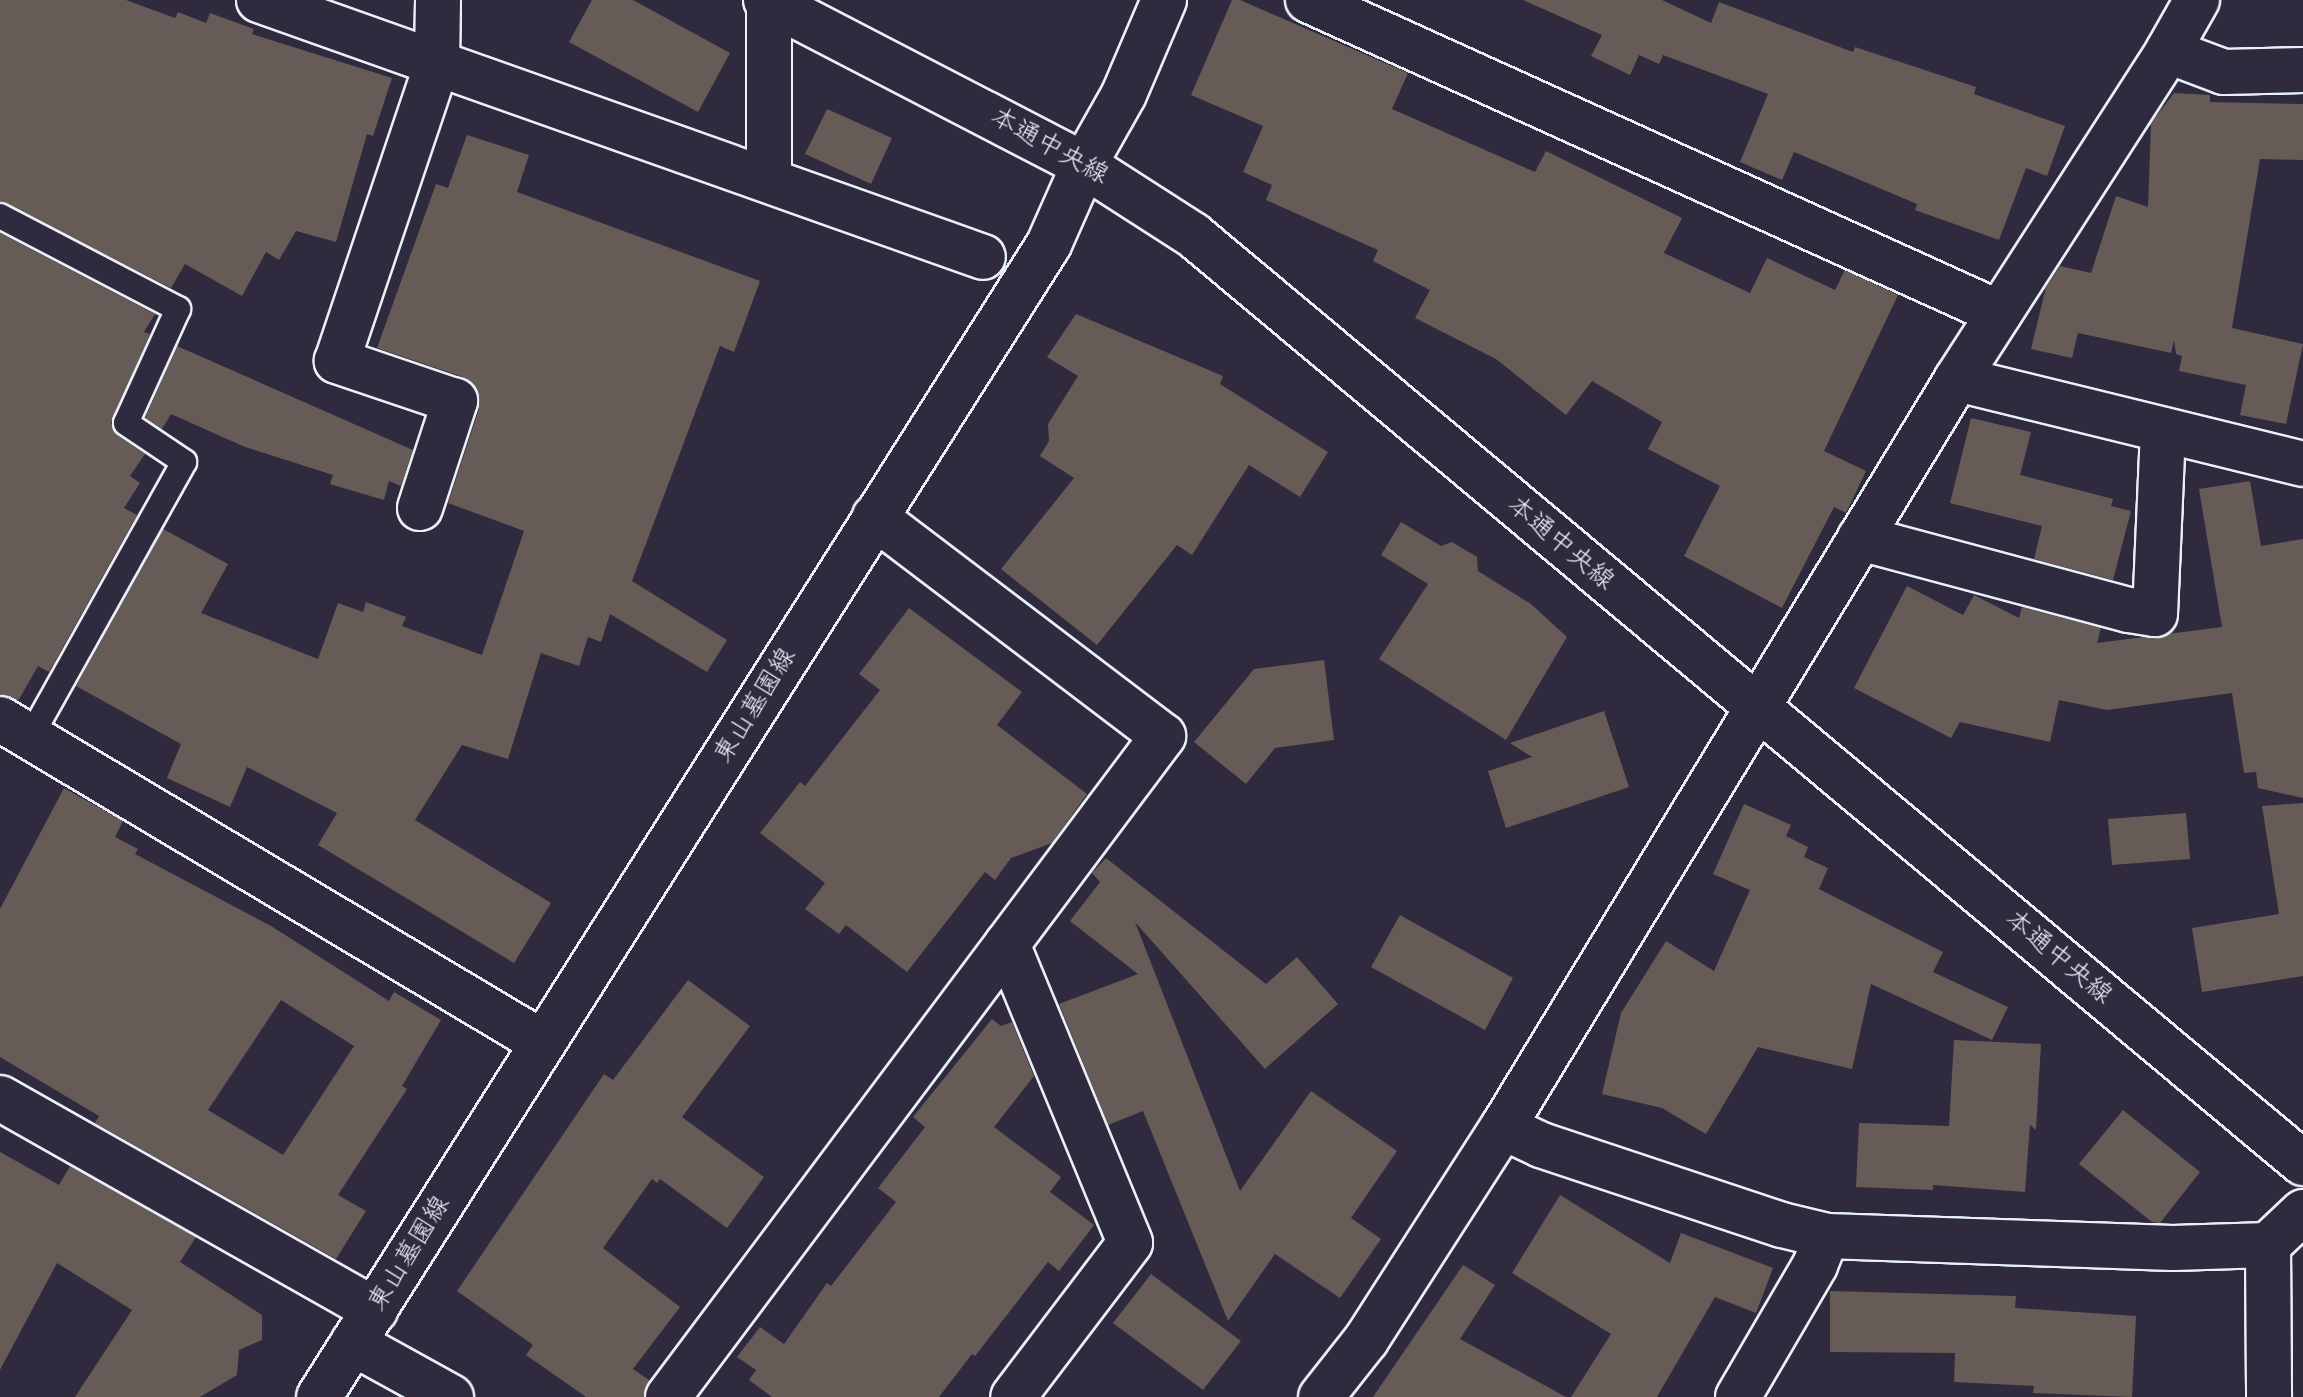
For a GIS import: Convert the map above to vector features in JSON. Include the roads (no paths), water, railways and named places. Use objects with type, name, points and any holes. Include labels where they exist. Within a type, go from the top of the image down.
[{"type":"street","points":[[259,0],[983,257]]},
{"type":"street","points":[[420,508],[455,401],[337,361],[437,63],[438,0]]},
{"type":"street","name":"東山墓園線","points":[[319,1397],[1049,244],[1084,165],[1124,94],[1164,0]]},
{"type":"street","points":[[1308,0],[1999,313]]},
{"type":"street","points":[[1321,1397],[1366,1340],[1503,1127],[1957,379],[2168,51],[2197,0]]},
{"type":"street","points":[[768,1],[769,180]]},
{"type":"street","name":"本通中央線","points":[[768,1],[1084,165],[1193,235],[1756,709],[2303,1163]]},
{"type":"street","points":[[2168,51],[2224,72],[2303,70]]},
{"type":"street","points":[[1957,379],[2303,464]]},
{"type":"street","points":[[1860,538],[2155,614],[2163,430]]},
{"type":"street","points":[[668,1397],[1163,736],[875,517]]},
{"type":"street","points":[[15,728],[543,1043]]},
{"type":"street","points":[[1007,944],[1130,1243],[1013,1397]]},
{"type":"street","points":[[0,1098],[364,1326],[451,1397]]},
{"type":"street","points":[[1503,1127],[1541,1145],[1782,1225],[1827,1236],[2173,1248],[2268,1245],[2303,1212]]},
{"type":"street","points":[[1738,1397],[1815,1265],[1827,1236]]},
{"type":"street","points":[[2268,1245],[2269,1397]]},
{"type":"lane","points":[[0,216],[178,309],[126,423],[184,462],[15,728]]}]
